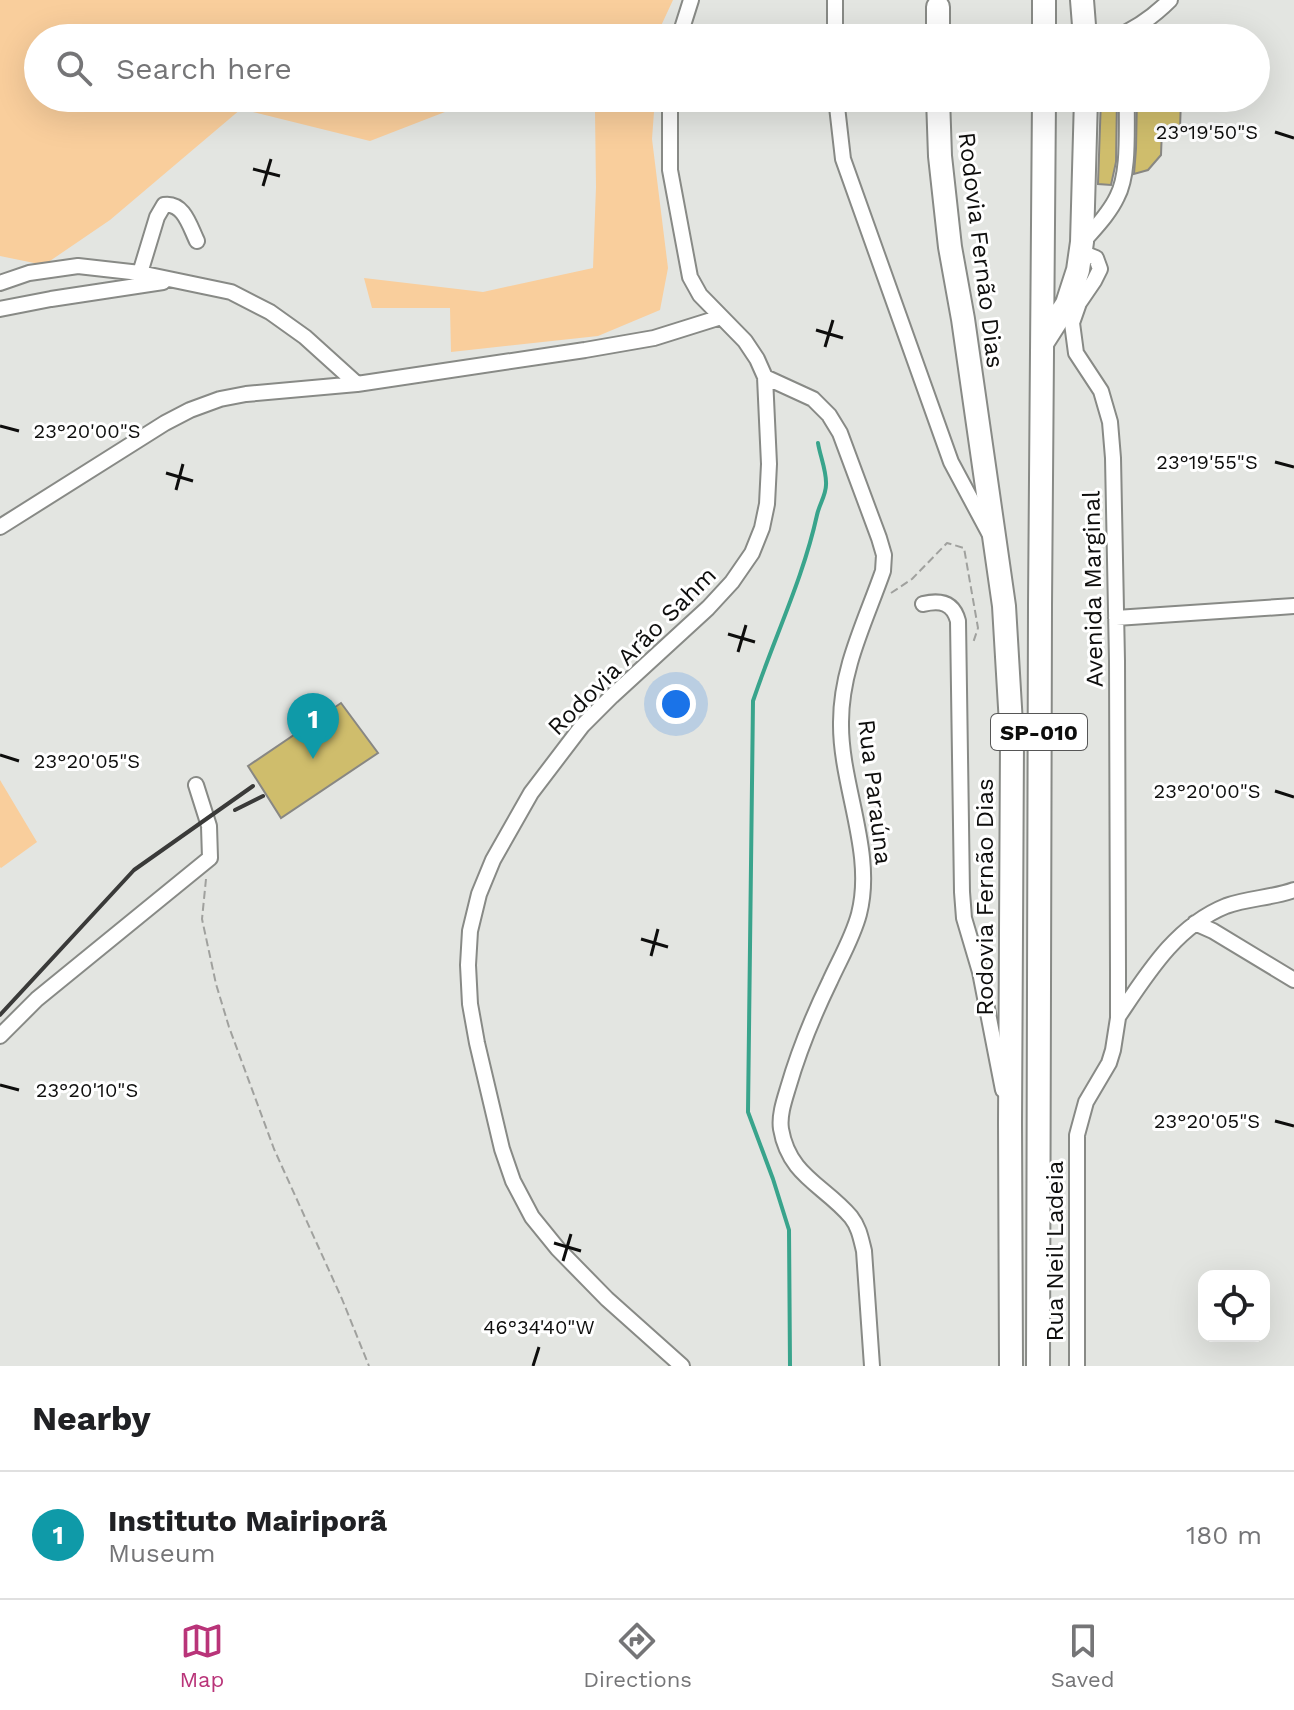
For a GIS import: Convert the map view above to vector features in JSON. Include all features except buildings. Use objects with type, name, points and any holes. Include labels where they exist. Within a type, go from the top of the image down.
[{"type":"highway","points":[[1044,0],[1044,24]]},
{"type":"highway","points":[[1082,0],[1084,24]]},
{"type":"highway","points":[[938,7],[938,24]]},
{"type":"highway","name":"Rodovia Fernão Dias","points":[[938,112],[950,247],[1004,606],[1012,741],[1011,1366]]},
{"type":"highway","name":"Rodovia Fernão Dias","points":[[1038,1366],[1044,112]]},
{"type":"highway","points":[[1043,341],[1067,304],[1078,270],[1082,247],[1086,112]]},
{"type":"street","points":[[683,24],[691,0]]},
{"type":"street","points":[[835,0],[835,24]]},
{"type":"street","points":[[1144,24],[1170,0]]},
{"type":"street","name":"Rodovia Arão Sahm","points":[[670,112],[670,170],[690,277],[700,295],[745,341],[765,377],[769,464],[762,528],[752,553],[732,582],[582,726],[531,793],[493,860],[479,894],[470,931],[468,965],[470,1004],[502,1149],[513,1181],[532,1217],[558,1249],[607,1299],[682,1366]]},
{"type":"street","points":[[838,112],[843,159],[951,462],[994,543]]},
{"type":"street","points":[[1082,247],[1117,198],[1124,180],[1126,112]]},
{"type":"street","points":[[140,273],[157,217],[164,205],[176,206],[182,211],[197,241]]},
{"type":"street","name":"Avenida Marginal","points":[[1077,1135],[1086,1102],[1109,1063],[1118,1018],[1113,458],[1110,422],[1101,391],[1076,353],[1072,323],[1079,303],[1100,269],[1096,258],[1082,247]]},
{"type":"street","points":[[0,283],[29,273],[78,266],[140,273],[231,292],[270,312],[305,337],[357,384]]},
{"type":"street","points":[[0,309],[175,280]]},
{"type":"street","points":[[0,527],[165,423],[220,399],[357,384],[585,350],[654,338],[721,317]]},
{"type":"street","name":"Rua Paraúna","points":[[765,377],[813,399],[829,415],[840,433],[884,555],[883,571],[848,667],[841,722],[864,879],[859,918],[810,1022],[796,1060],[780,1125],[784,1145],[794,1164],[852,1218],[860,1233],[872,1366]]},
{"type":"street","points":[[923,604],[946,603],[956,613],[958,621],[964,918],[980,972],[1010,1123]]},
{"type":"street","points":[[1116,618],[1294,606]]},
{"type":"street","points":[[0,1036],[37,999],[210,858],[209,826],[196,785]]},
{"type":"street","points":[[1118,1018],[1140,984],[1177,938],[1195,923],[1228,906],[1294,890]]},
{"type":"street","points":[[1195,923],[1294,980]]},
{"type":"street","name":"Rua Neil Ladeia","points":[[1077,1135],[1077,1366]]},
{"type":"path","points":[[210,858],[202,919],[229,1027],[274,1149],[369,1366]]},
{"type":"shaded area","points":[[0,0],[673,0],[662,24],[24,24],[24,112],[237,112],[110,220],[44,265],[0,256]]},
{"type":"shaded area","points":[[253,112],[445,112],[370,141]]},
{"type":"shaded area","points":[[595,112],[654,112],[652,139],[668,268],[660,310],[598,336],[451,352],[450,308],[372,308],[364,278],[483,292],[593,268]]},
{"type":"shaded area","points":[[0,780],[37,842],[1,868],[0,867]]},
{"type":"waterway","points":[[790,1366],[789,1230],[748,1112],[753,701],[796,585],[825,492],[825,475],[818,443]]},
{"type":"railway","points":[[0,1015],[134,870],[253,786]]},
{"type":"railway","points":[[235,810],[263,796]]},
{"type":"place","name":"Instituto Mairiporã","points":[[313,759]]}]
